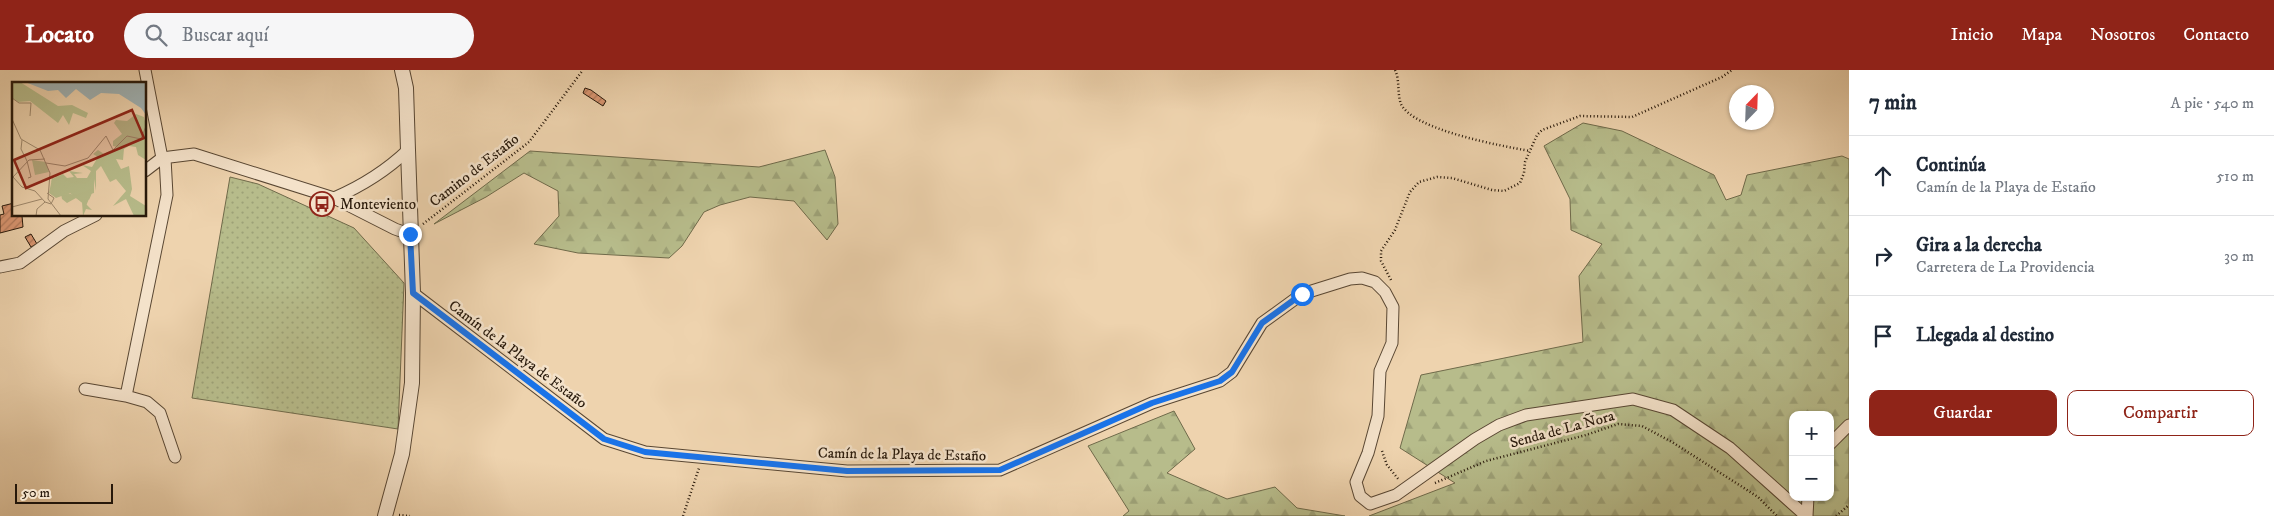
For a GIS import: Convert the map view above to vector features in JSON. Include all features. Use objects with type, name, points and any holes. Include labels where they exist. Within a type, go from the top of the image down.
[{"type":"street","points":[[126,396],[167,195],[163,158],[145,70]]},
{"type":"street","points":[[385,516],[402,454],[412,384],[413,293],[406,88],[402,70]]},
{"type":"street","points":[[334,198],[355,189],[393,165],[408,150]]},
{"type":"street","points":[[146,170],[163,158],[194,154],[334,198],[395,229],[410,234]]},
{"type":"street","points":[[0,267],[20,263],[64,231],[94,216]]},
{"type":"street","name":"Camín de la Playa de Estaño","points":[[413,293],[604,439],[645,452],[847,471],[1000,470],[1152,403],[1220,381],[1232,372],[1262,323],[1302,294],[1350,279],[1362,278],[1375,282],[1385,292],[1393,307],[1392,343],[1380,371],[1378,416],[1368,453],[1356,482],[1360,496],[1370,504],[1396,495],[1406,487]]},
{"type":"street","points":[[85,389],[126,396],[147,402],[160,413],[175,457]]},
{"type":"street","points":[[1406,487],[1475,439],[1499,425],[1526,414],[1633,399],[1674,410],[1730,448],[1807,516]]},
{"type":"street","points":[[1834,440],[1849,425]]},
{"type":"street","points":[[1807,516],[1808,501]]},
{"type":"path","name":"Camino de Estaño","points":[[410,234],[529,142],[583,70]]},
{"type":"path","points":[[1395,70],[1401,104],[1410,116],[1442,130],[1530,151]]},
{"type":"path","points":[[1394,288],[1381,261],[1381,251],[1395,230],[1410,192],[1419,182],[1437,177],[1452,178],[1492,190],[1504,191],[1520,183],[1530,151],[1537,135],[1542,130],[1562,121],[1580,116],[1632,118],[1722,77],[1732,70]]},
{"type":"path","name":"Senda de La Ñora","points":[[1432,485],[1486,461],[1586,435],[1618,424],[1642,426],[1672,442],[1758,498],[1777,516]]},
{"type":"path","points":[[1382,453],[1387,465],[1406,487]]},
{"type":"path","points":[[683,516],[702,457]]},
{"type":"path","points":[[1836,516],[1849,505]]},
{"type":"green space","points":[[1583,123],[1622,131],[1714,175],[1726,200],[1741,195],[1747,175],[1842,156],[1849,159],[1849,516],[1369,516],[1455,483],[1400,448],[1421,375],[1583,342],[1579,276],[1602,244],[1571,230],[1570,199],[1544,146]]},
{"type":"green space","points":[[825,150],[835,177],[838,224],[827,240],[794,201],[750,197],[720,205],[704,212],[682,246],[669,258],[578,253],[534,244],[559,216],[558,191],[524,173],[486,197],[434,224],[530,151],[759,167]]},
{"type":"green space","points":[[230,177],[258,184],[354,228],[404,283],[398,429],[192,398]]},
{"type":"green space","points":[[1174,411],[1195,449],[1167,473],[1227,499],[1275,487],[1297,508],[1345,516],[1123,516],[1129,511],[1088,446]]},
{"type":"building","points":[[585,88],[606,101],[603,106],[583,93]]},
{"type":"building","points":[[12,204],[12,216],[22,216],[23,227],[0,233],[0,215],[4,214],[2,206]]},
{"type":"building","points":[[31,234],[37,244],[31,247],[25,237]]},
{"type":"place","name":"Monteviento","points":[[322,204]]},
{"type":"route","points":[[410,234],[413,293],[604,439],[645,452],[847,471],[1000,470],[1152,403],[1220,381],[1232,372],[1262,323],[1302,294]]}]
